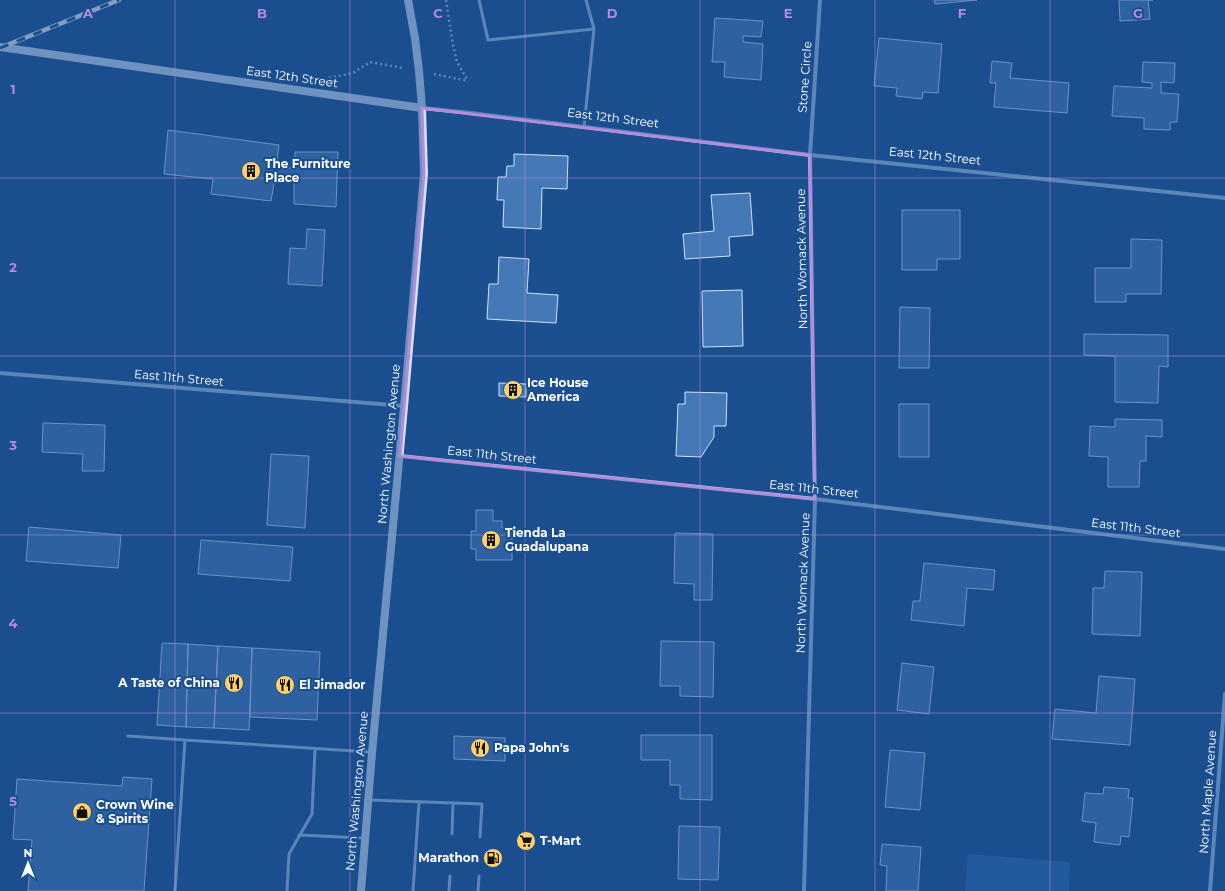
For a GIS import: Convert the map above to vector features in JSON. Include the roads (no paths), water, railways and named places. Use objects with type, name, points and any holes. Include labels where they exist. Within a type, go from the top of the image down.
[{"type":"main road","name":"North Washington Avenue","points":[[362,891],[372,753],[400,456],[424,174],[422,108],[416,38],[408,0]]},
{"type":"main road","name":"East 12th Street","points":[[0,47],[422,108]]},
{"type":"street","name":"Stone Circle","points":[[810,155],[820,0]]},
{"type":"street","name":"East 12th Street","points":[[422,108],[810,155],[1225,198]]},
{"type":"street","name":"North Womack Avenue","points":[[804,891],[815,499],[810,155]]},
{"type":"street","name":"East 11th Street","points":[[0,373],[404,406]]},
{"type":"street","name":"East 11th Street","points":[[400,456],[815,499],[1225,550]]},
{"type":"street","name":"North Maple Avenue","points":[[1210,891],[1225,694]]},
{"type":"lane","points":[[479,0],[488,40],[594,29]]},
{"type":"lane","points":[[584,127],[594,29],[586,0]]},
{"type":"lane","points":[[128,736],[372,753]]},
{"type":"lane","points":[[175,891],[185,740]]},
{"type":"lane","points":[[287,891],[289,854],[312,814],[315,749]]},
{"type":"lane","points":[[368,800],[482,804],[480,837]]},
{"type":"lane","points":[[412,891],[419,802]]},
{"type":"lane","points":[[452,834],[453,803]]},
{"type":"lane","points":[[299,835],[365,838]]},
{"type":"lane","points":[[449,891],[450,876]]},
{"type":"lane","points":[[478,891],[479,876]]},
{"type":"railway","points":[[0,48],[119,0]]},
{"type":"place","name":"The Furniture Place","points":[[251,171]]},
{"type":"place","name":"Ice House America","points":[[513,390]]},
{"type":"place","name":"Tienda La Guadalupana","points":[[491,540]]},
{"type":"place","name":"A Taste of China","points":[[234,683]]},
{"type":"place","name":"El Jimador","points":[[285,685]]},
{"type":"place","name":"Papa John's","points":[[480,748]]},
{"type":"place","name":"Crown Wine & Spirits","points":[[82,812]]},
{"type":"place","name":"T-Mart","points":[[526,841]]},
{"type":"place","name":"Marathon","points":[[493,858]]}]
